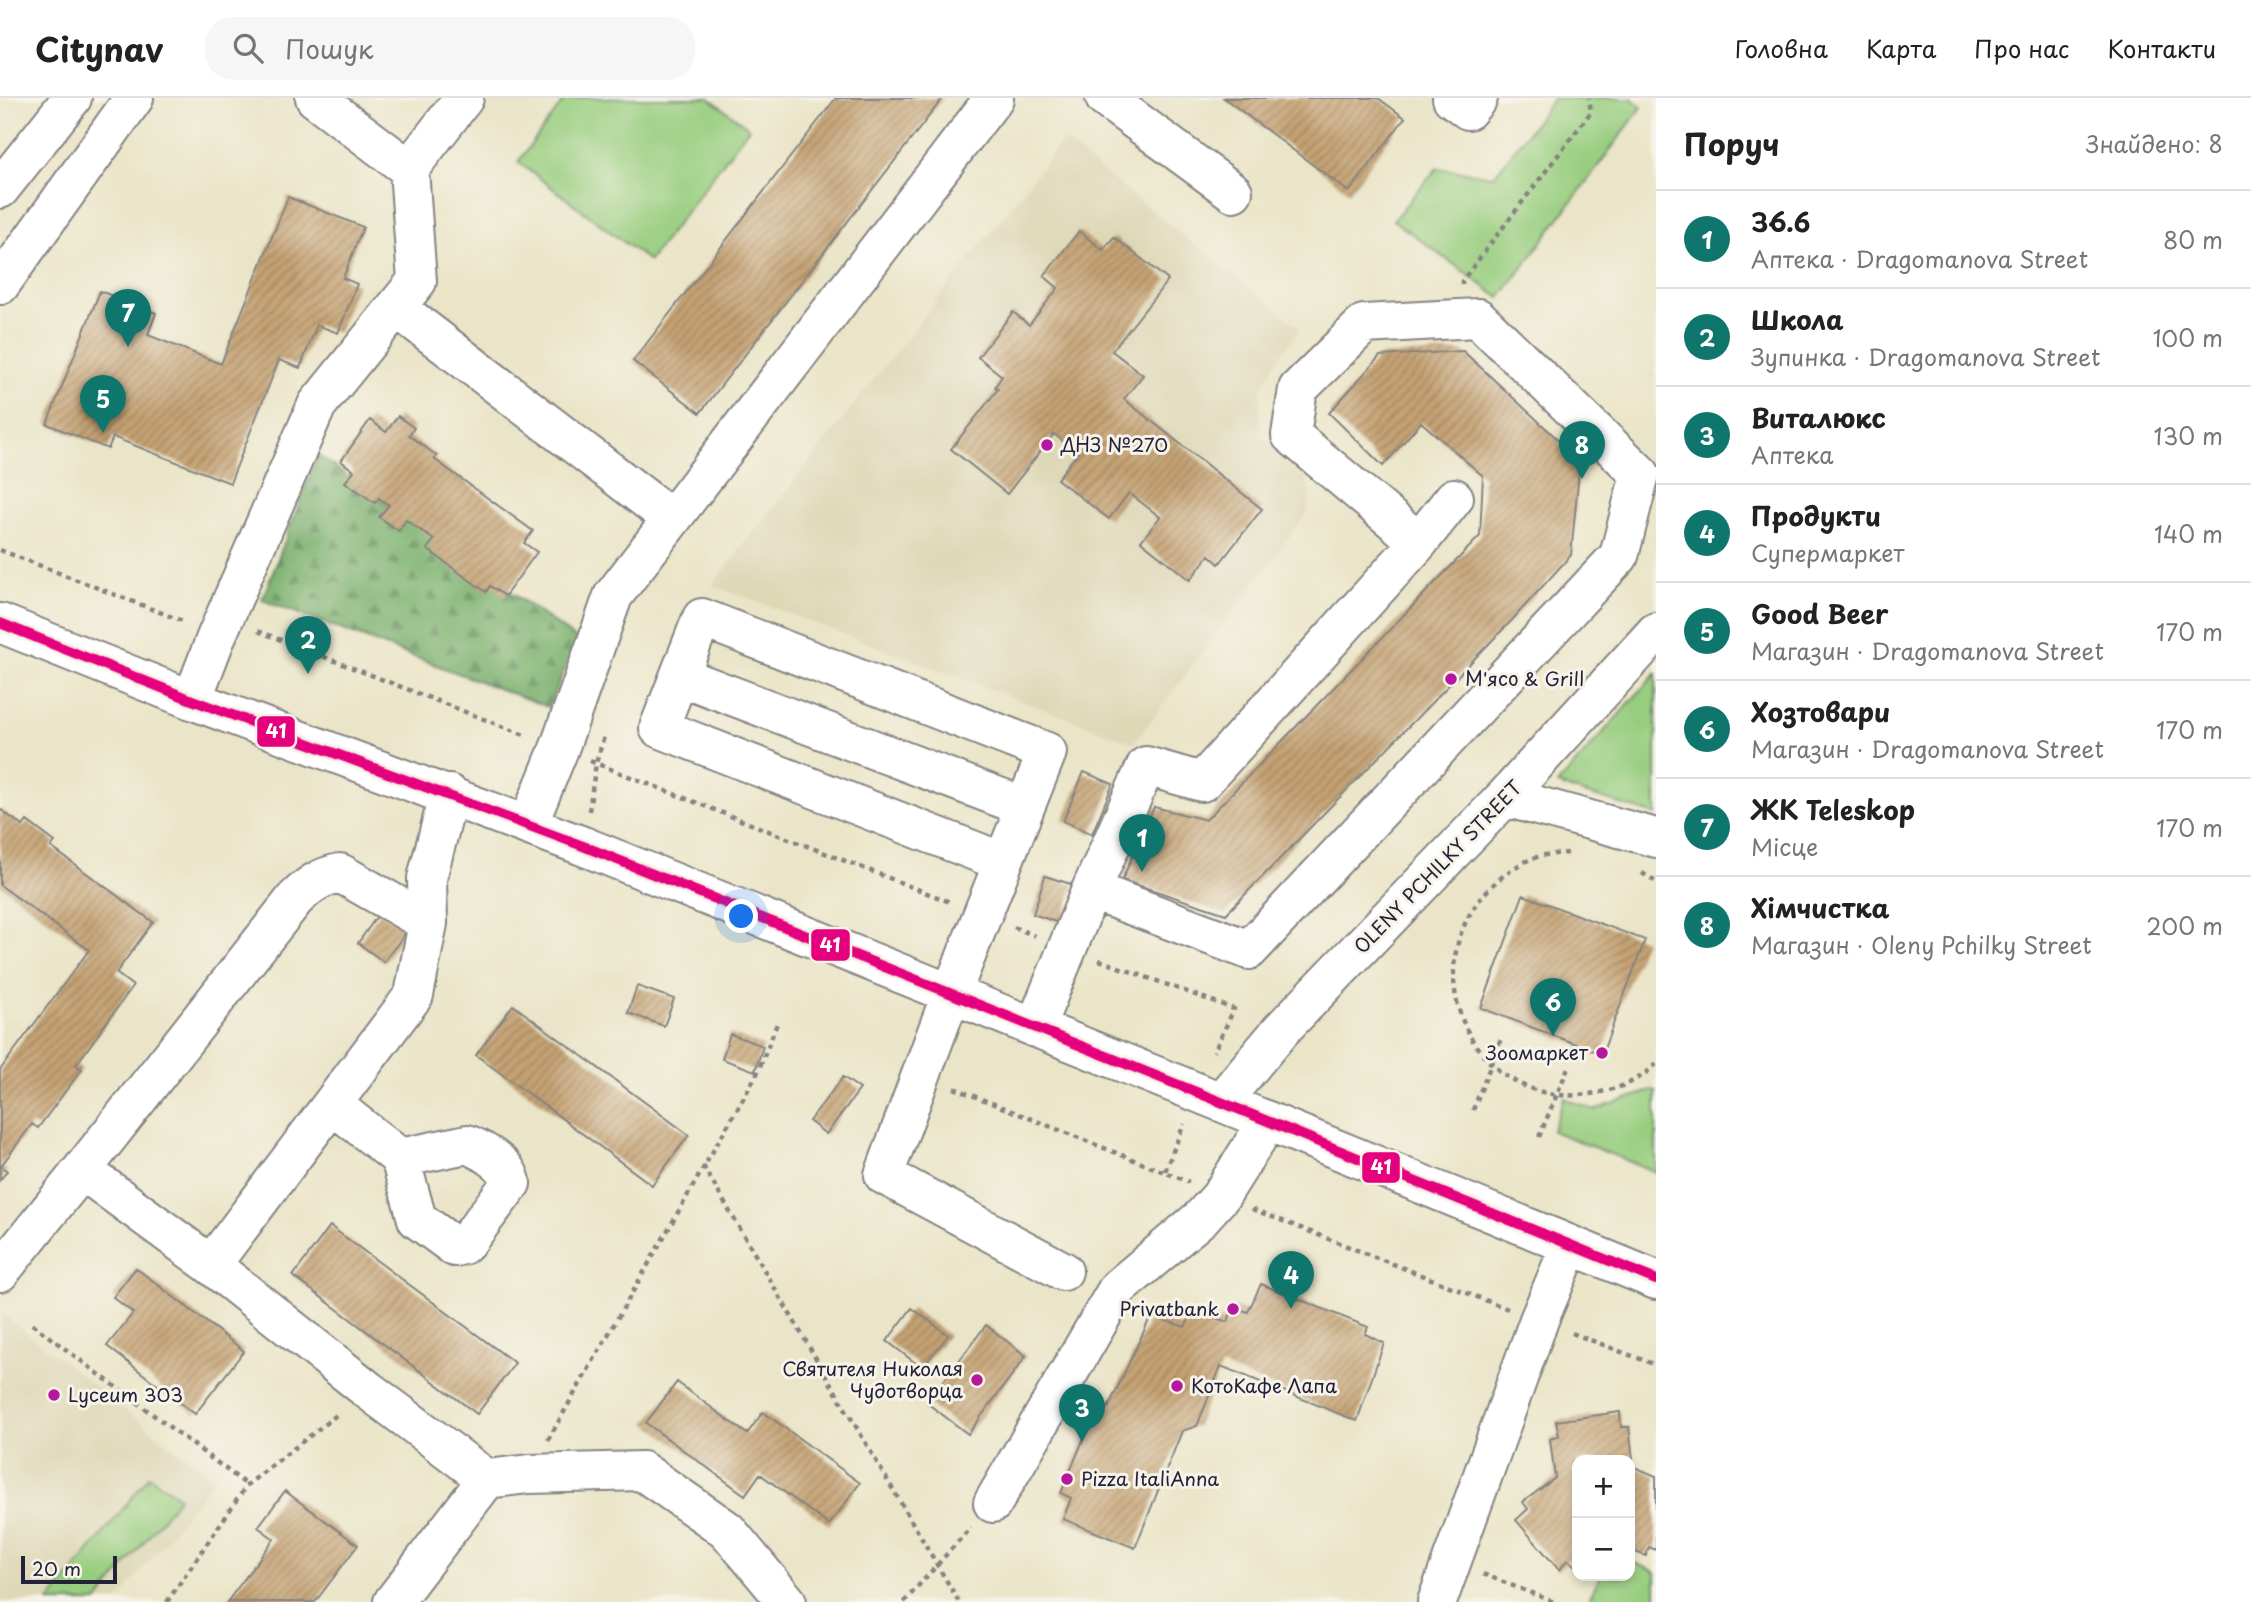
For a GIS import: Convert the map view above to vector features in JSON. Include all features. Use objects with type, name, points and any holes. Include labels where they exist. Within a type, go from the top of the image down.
[{"type":"street","points":[[0,189],[72,98]]},
{"type":"street","points":[[0,285],[134,98]]},
{"type":"street","points":[[315,98],[409,169]]},
{"type":"street","points":[[192,700],[317,405],[417,281],[409,169],[464,98]]},
{"type":"street","points":[[528,825],[559,749],[613,596],[994,98]]},
{"type":"street","points":[[1105,98],[1233,192]]},
{"type":"street","points":[[1452,98],[1468,110],[1478,98]]},
{"type":"street","points":[[397,307],[672,519]]},
{"type":"street","points":[[1091,890],[1249,950],[1619,556],[1640,474],[1478,318],[1364,324],[1298,389],[1291,435],[1419,542]]},
{"type":"street","points":[[1035,1028],[1091,890],[1146,766],[1202,782],[1419,542],[1454,498]]},
{"type":"street","points":[[1003,862],[659,728],[702,618],[1047,752],[951,995],[884,1175],[1063,1271]]},
{"type":"street","points":[[0,623],[192,700],[528,825],[1209,1097],[1656,1280]]},
{"type":"street","name":"OLENY PCHILKY STREET","points":[[1209,1097],[1281,1030],[1505,797],[1656,632]]},
{"type":"street","points":[[680,676],[1025,807]]},
{"type":"street","points":[[211,1265],[414,995],[428,923],[427,878],[449,794]]},
{"type":"street","points":[[1505,797],[1645,853]]},
{"type":"street","points":[[0,1270],[295,899],[309,886],[323,876],[340,873],[428,923]]},
{"type":"street","points":[[333,1105],[400,1158]]},
{"type":"street","points":[[993,1503],[1118,1288],[1201,1218],[1220,1197],[1268,1121]]},
{"type":"street","points":[[82,1170],[211,1265],[368,1390],[487,1479],[529,1474],[642,1471],[727,1530],[787,1602]]},
{"type":"street","points":[[1437,1602],[1539,1320],[1570,1246]]},
{"type":"street","points":[[393,1602],[487,1479]]},
{"type":"path","points":[[1463,319],[1462,281],[1591,112],[1589,98]]},
{"type":"path","points":[[0,550],[218,635],[257,631],[953,903]]},
{"type":"path","points":[[1571,853],[1539,856],[1501,876],[1472,907],[1455,946],[1453,988],[1465,1029],[1491,1064],[1508,1077],[1529,1088],[1570,1097],[1613,1091],[1650,1071],[1656,1064]]},
{"type":"path","points":[[1645,853],[1656,882]]},
{"type":"path","points":[[1003,923],[1234,1009],[1209,1097],[1165,1171]]},
{"type":"path","points":[[529,1474],[757,1074],[778,1020]]},
{"type":"path","points":[[1473,1110],[1502,1036]]},
{"type":"path","points":[[1539,1137],[1570,1063]]},
{"type":"path","points":[[944,1084],[1165,1171],[1220,1197],[1656,1365]]},
{"type":"path","points":[[703,1166],[959,1602]]},
{"type":"path","points":[[33,1324],[247,1485]]},
{"type":"path","points":[[167,1602],[247,1485],[368,1390]]},
{"type":"path","points":[[904,1602],[993,1503]]},
{"type":"path","points":[[1453,1562],[1554,1602]]},
{"type":"shaded area","name":"ДНЗ №270","points":[[1063,140],[1300,328],[1260,391],[1261,437],[1306,473],[1310,494],[1308,512],[1134,743],[712,585]]},
{"type":"shaded area","name":"Lyceum 303","points":[[0,1312],[214,1479],[117,1602],[0,1602]]},
{"type":"green space","points":[[566,98],[709,98],[749,128],[649,261],[518,162]]},
{"type":"green space","points":[[1554,98],[1631,98],[1642,107],[1500,298],[1393,220],[1437,168],[1494,176]]},
{"type":"green space","points":[[318,455],[578,640],[548,707],[262,600]]},
{"type":"green space","points":[[1656,673],[1656,815],[1557,785]]},
{"type":"green space","points":[[1656,1091],[1656,1172],[1552,1131],[1564,1098],[1594,1110]]},
{"type":"green space","points":[[149,1476],[179,1497],[97,1602],[49,1602]]},
{"type":"green space","points":[[1635,1563],[1656,1572],[1656,1602],[1588,1601],[1598,1581],[1635,1581]]},
{"type":"building","points":[[836,98],[943,98],[700,413],[633,361]]},
{"type":"building","points":[[1224,98],[1378,98],[1405,118],[1349,192]]},
{"type":"building","points":[[288,197],[363,227],[343,278],[357,284],[338,333],[317,325],[300,368],[279,360],[230,483],[113,437],[108,449],[47,424],[100,291],[156,313],[148,335],[221,364]]},
{"type":"building","points":[[1079,231],[1103,250],[1114,237],[1168,280],[1112,351],[1143,375],[1124,399],[1262,509],[1219,564],[1209,555],[1190,580],[1141,541],[1160,517],[1129,493],[1109,519],[1057,479],[1078,453],[1054,434],[1007,494],[951,449],[998,389],[995,387],[1002,376],[978,357],[1013,312],[1029,325],[1058,288],[1044,276]]},
{"type":"building","points":[[1463,351],[1580,460],[1571,555],[1513,619],[1226,914],[1122,880],[1154,807],[1206,820],[1480,536],[1483,476],[1421,422],[1383,466],[1329,413],[1380,356]]},
{"type":"building","points":[[398,416],[414,428],[409,435],[437,456],[434,459],[533,531],[524,543],[537,552],[505,596],[490,586],[486,592],[427,549],[434,540],[406,520],[399,531],[379,517],[389,505],[379,498],[375,503],[345,482],[354,471],[341,461],[370,420],[386,432]]},
{"type":"building","points":[[1084,772],[1113,784],[1092,834],[1063,821]]},
{"type":"building","points":[[0,809],[23,826],[27,821],[55,842],[51,847],[153,922],[116,973],[133,986],[76,1065],[82,1069],[38,1128],[32,1124],[1,1166],[7,1171],[0,1180],[0,1070],[89,950],[0,885]]},
{"type":"building","points":[[1045,876],[1074,885],[1062,924],[1033,914]]},
{"type":"building","points":[[1523,895],[1645,940],[1602,1054],[1481,1008]]},
{"type":"building","points":[[380,912],[407,931],[384,962],[358,943]]},
{"type":"building","points":[[637,986],[674,999],[664,1026],[628,1013]]},
{"type":"building","points":[[513,1005],[689,1135],[652,1185],[476,1055]]},
{"type":"building","points":[[730,1034],[763,1046],[755,1071],[722,1059]]},
{"type":"building","points":[[843,1077],[860,1089],[826,1134],[809,1121]]},
{"type":"building","points":[[330,1226],[515,1363],[477,1414],[293,1276]]},
{"type":"building","points":[[136,1268],[244,1351],[195,1414],[107,1346],[133,1313],[113,1297]]},
{"type":"building","points":[[1261,1284],[1368,1327],[1365,1334],[1384,1343],[1357,1421],[1221,1366],[1197,1426],[1182,1431],[1135,1548],[1063,1519],[1071,1498],[1061,1493],[1096,1409],[1108,1408],[1151,1316],[1185,1327],[1194,1311],[1228,1322],[1233,1307],[1248,1312]]},
{"type":"building","points":[[912,1308],[948,1335],[922,1368],[887,1341]]},
{"type":"building","name":"Святителя Николая Чудотворца","points":[[986,1325],[1026,1356],[968,1434],[927,1403]]},
{"type":"building","points":[[677,1382],[747,1434],[763,1412],[860,1483],[829,1525],[760,1474],[745,1495],[646,1423]]},
{"type":"building","points":[[1620,1412],[1621,1427],[1629,1427],[1632,1455],[1572,1455],[1572,1563],[1568,1560],[1559,1570],[1516,1520],[1528,1509],[1523,1502],[1555,1478],[1550,1439],[1559,1436],[1556,1421]]},
{"type":"building","points":[[1635,1467],[1656,1476],[1656,1550],[1649,1547],[1646,1556],[1635,1552]]},
{"type":"building","points":[[285,1491],[358,1545],[315,1602],[227,1602],[274,1539],[258,1527]]},
{"type":"transit line","name":"41","points":[[0,623],[192,700],[583,846],[1656,1280]]},
{"type":"place","name":"ЖК Teleskop","points":[[128,347]]},
{"type":"place","name":"Good Beer","points":[[103,433]]},
{"type":"place","name":"ДНЗ №270","points":[[1047,445]]},
{"type":"place","name":"Хімчистка","points":[[1582,479]]},
{"type":"place","name":"Школа","points":[[308,674]]},
{"type":"place","name":"М'ясо & Grill","points":[[1451,679]]},
{"type":"place","name":"36.6","points":[[1142,872]]},
{"type":"place","name":"Хозтовари","points":[[1553,1036]]},
{"type":"place","name":"Зоомаркет","points":[[1602,1053]]},
{"type":"place","name":"Privatbank","points":[[1233,1309]]},
{"type":"place","name":"Продукти","points":[[1291,1309]]},
{"type":"place","name":"Святителя Николая Чудотворца","points":[[977,1380]]},
{"type":"place","name":"КотоКафе Лапа","points":[[1177,1386]]},
{"type":"place","name":"Lyceum 303","points":[[54,1395]]},
{"type":"place","name":"Виталюкс","points":[[1082,1442]]},
{"type":"place","name":"Pizza ItaliAnna","points":[[1067,1479]]}]
